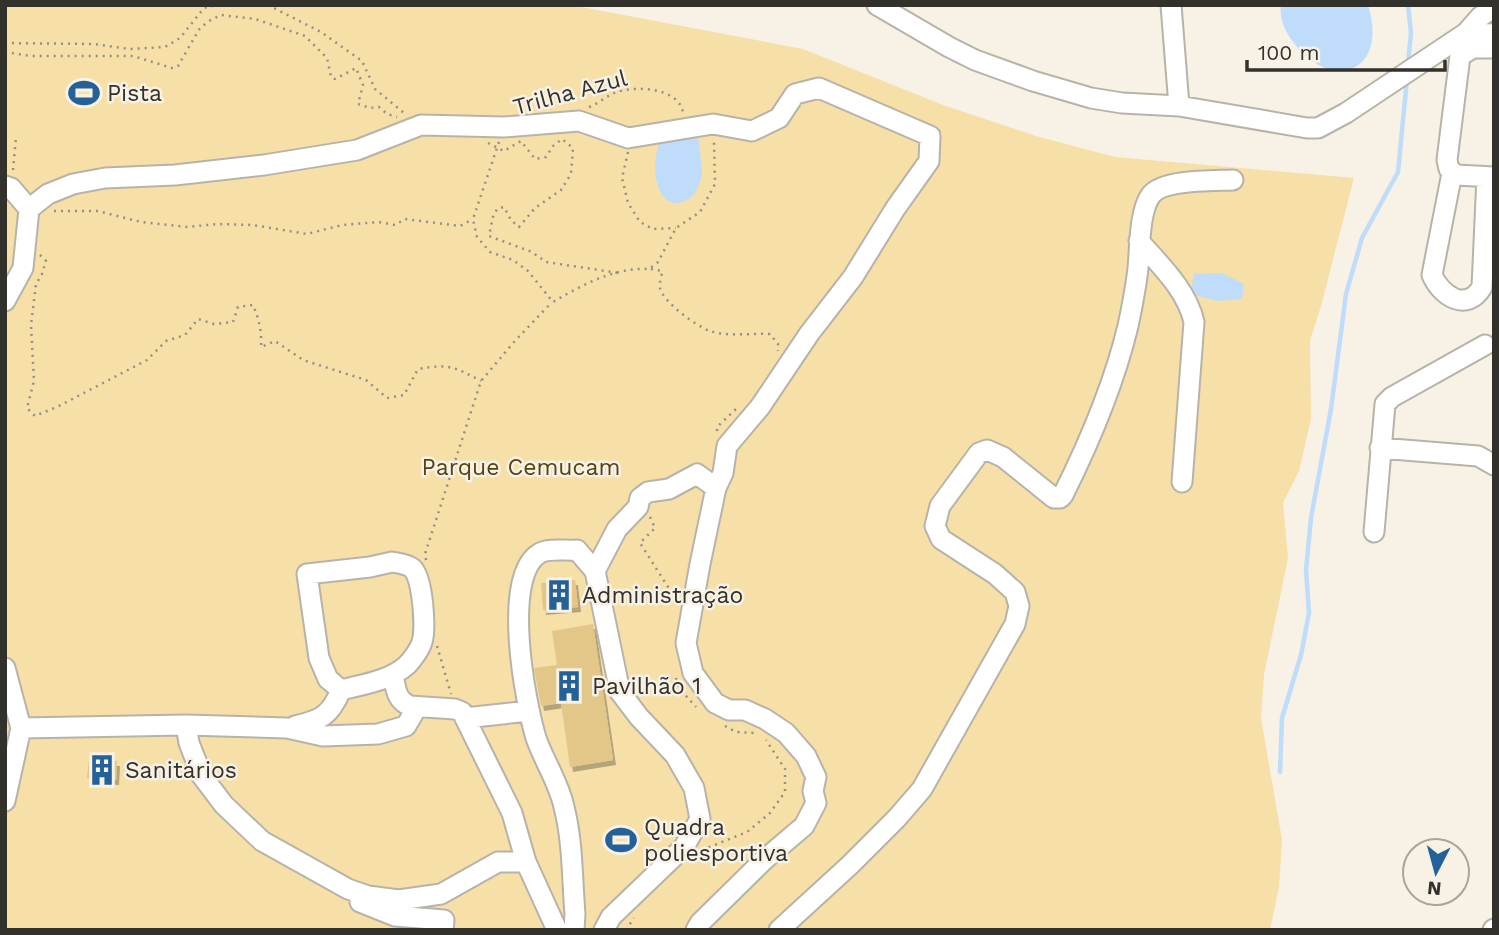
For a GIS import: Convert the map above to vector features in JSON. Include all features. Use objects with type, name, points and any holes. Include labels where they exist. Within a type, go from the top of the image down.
[{"type":"street","points":[[877,5],[966,56],[1033,81],[1122,103],[1180,106],[1307,128],[1318,128],[1346,113],[1466,33],[1480,17],[1494,7]]},
{"type":"street","points":[[1171,5],[1180,106]]},
{"type":"street","points":[[1466,33],[1494,34]]},
{"type":"street","points":[[1452,173],[1490,177],[1482,287],[1478,295],[1470,300],[1457,299],[1443,293],[1432,275],[1452,173],[1447,160],[1458,60],[1464,52],[1473,48],[1494,48]]},
{"type":"street","points":[[5,301],[23,268],[29,209],[48,194],[73,184],[105,178],[175,175],[264,165],[357,150],[421,125],[504,127],[579,121],[628,138],[704,126],[752,131],[779,118],[794,94],[819,88],[930,136],[929,161],[895,209],[853,277],[809,334],[760,407],[727,446],[723,473],[716,488],[686,643],[693,673],[715,704],[729,710],[745,710],[786,733],[806,757],[817,778],[813,791],[816,803],[804,826],[764,859],[696,930]]},
{"type":"street","points":[[779,930],[850,865],[922,789],[1015,624],[1019,606],[1015,592],[941,538],[935,526],[940,506],[979,453],[987,450],[1003,457],[1054,498],[1063,495],[1083,455],[1120,358],[1138,270],[1139,241],[1151,195],[1159,188],[1175,184],[1233,180]]},
{"type":"street","points":[[8,187],[29,209]]},
{"type":"street","points":[[1139,241],[1177,286],[1191,309],[1194,322],[1182,482]]},
{"type":"street","points":[[1374,532],[1383,414],[1387,400],[1485,345]]},
{"type":"street","points":[[1380,448],[1489,456]]},
{"type":"street","points":[[595,571],[617,529],[638,507],[640,498],[648,492],[669,489],[697,474],[716,488]]},
{"type":"street","points":[[574,930],[574,900],[564,806],[537,741],[529,711],[519,632],[522,588],[529,561],[543,551],[577,550],[595,571],[620,692],[639,717],[675,755],[694,788],[700,819],[684,847],[611,917],[604,930]]},
{"type":"street","points":[[392,562],[411,566],[418,575],[423,621],[422,643],[409,663],[393,675],[377,682],[341,690],[328,679],[319,658],[307,574],[392,562]]},
{"type":"street","points":[[5,668],[22,728],[5,801]]},
{"type":"street","points":[[393,675],[398,698],[410,706],[460,714],[529,711]]},
{"type":"street","points":[[287,728],[317,721],[334,707],[341,690]]},
{"type":"street","points":[[22,728],[186,725],[287,728],[323,736],[378,734],[406,726],[417,707]]},
{"type":"street","points":[[460,714],[512,813],[526,862],[557,930]]},
{"type":"street","points":[[186,725],[189,743],[219,810],[261,849],[344,895],[395,916],[444,920],[443,930]]},
{"type":"street","points":[[202,776],[224,805],[262,841],[348,889],[369,896],[399,900],[441,894],[498,862],[526,862]]},
{"type":"path","points":[[5,43],[94,44],[130,49],[166,47],[180,38],[204,8],[217,5]]},
{"type":"path","points":[[268,5],[321,32],[362,61],[375,89],[407,115]]},
{"type":"path","name":"Trilha Azul","points":[[582,109],[595,105],[614,93],[643,88],[672,96],[681,104],[685,121],[704,126]]},
{"type":"path","points":[[649,269],[658,262],[676,228],[700,212],[715,184],[704,126]]},
{"type":"path","points":[[504,127],[473,219],[477,237],[490,252],[513,260],[528,271],[554,301]]},
{"type":"path","points":[[8,187],[16,137]]},
{"type":"path","points":[[628,138],[629,149],[622,178],[628,203],[640,222],[653,229],[676,228]]},
{"type":"path","points":[[29,209],[57,212],[98,211],[141,222],[188,227],[217,224],[253,225],[307,234],[342,225],[379,222],[395,225],[405,219],[460,226],[473,219]]},
{"type":"path","points":[[26,242],[46,261],[36,284],[31,325],[34,381],[27,408],[35,416],[148,360],[166,341],[186,335],[198,319],[215,324],[233,322],[238,307],[253,305],[262,336],[261,347],[275,341],[303,360],[366,380],[387,398],[404,395],[418,369],[452,366],[481,381]]},
{"type":"path","points":[[427,568],[425,554],[481,381],[554,301],[582,285],[630,268],[662,271],[660,288],[670,303],[684,315],[709,331],[741,336],[749,333],[770,334],[778,344],[778,359]]},
{"type":"path","points":[[717,437],[717,427],[742,404]]},
{"type":"path","points":[[638,507],[640,515],[652,518],[655,528],[640,543],[668,587],[678,610]]},
{"type":"path","points":[[437,647],[460,714]]},
{"type":"path","points":[[675,673],[678,687],[697,707]]},
{"type":"path","points":[[694,854],[747,832],[770,813],[785,792],[785,769],[767,741],[758,733],[736,732],[725,726]]},
{"type":"path","points":[[626,930],[640,911]]},
{"type":"green space","name":"Parque Cemucam","points":[[5,5],[571,5],[803,49],[943,105],[1036,136],[1115,157],[1354,178],[1310,341],[1311,419],[1299,471],[1283,503],[1288,558],[1264,675],[1261,718],[1282,840],[1279,887],[1270,930],[5,930]]},
{"type":"water","points":[[1281,5],[1368,5],[1372,29],[1370,48],[1363,61],[1351,69],[1336,71],[1320,66],[1304,54],[1289,36],[1282,22]]},
{"type":"water","points":[[687,132],[699,140],[702,173],[697,190],[690,198],[678,203],[669,201],[662,195],[655,172],[656,159],[664,135]]},
{"type":"water","points":[[1222,273],[1244,284],[1242,299],[1218,301],[1190,294],[1194,274]]},
{"type":"building","name":"Administração","points":[[575,580],[578,607],[543,610],[541,583]]},
{"type":"building","name":"Pavilhão 1","points":[[593,624],[613,760],[570,767],[561,703],[541,706],[534,668],[557,665],[552,631]]},
{"type":"building","name":"Sanitários","points":[[89,759],[117,761],[116,780],[87,778]]},
{"type":"waterway","points":[[1408,5],[1411,33],[1408,64]]},
{"type":"waterway","points":[[1280,772],[1282,718],[1301,655],[1309,613],[1306,570],[1311,518],[1331,409],[1346,294],[1362,238],[1398,172],[1407,79]]},
{"type":"place","name":"Pista","points":[[84,93]]},
{"type":"place","name":"Administração","points":[[559,595]]},
{"type":"place","name":"Pavilhão 1","points":[[569,686]]},
{"type":"place","name":"Sanitários","points":[[102,770]]},
{"type":"place","name":"Quadra poliesportiva","points":[[621,840]]}]
